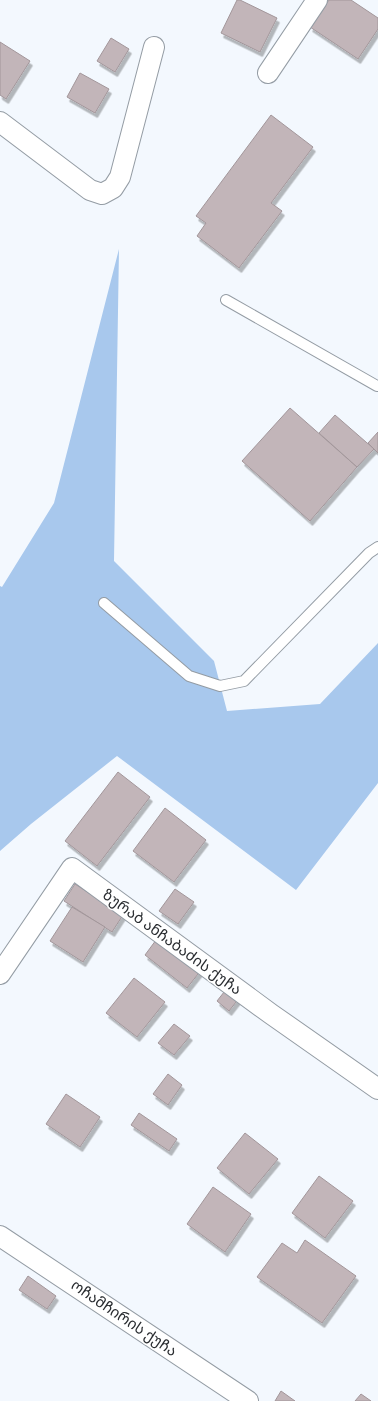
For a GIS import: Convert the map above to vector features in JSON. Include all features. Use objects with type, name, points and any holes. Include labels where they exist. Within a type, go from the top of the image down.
[{"type":"street","points":[[268,73],[317,0]]},
{"type":"street","points":[[0,122],[90,190],[102,194],[113,188],[120,177],[154,48]]},
{"type":"street","name":"ზურაბ ანჩაბაძის ქუჩა","points":[[0,974],[72,868],[271,1014],[378,1088]]},
{"type":"street","name":"ოჩამჩირის ქუჩა","points":[[0,1236],[248,1401]]},
{"type":"lane","points":[[226,300],[378,387]]},
{"type":"lane","points":[[104,603],[188,676],[220,686],[244,681],[369,553],[378,547]]},
{"type":"shaded area","points":[[119,249],[114,561],[214,661],[227,711],[320,704],[378,643],[378,783],[296,890],[117,756],[31,824],[0,851],[0,586],[2,587],[54,503]]},
{"type":"building","points":[[237,0],[240,0],[277,18],[260,52],[221,33]]},
{"type":"building","points":[[329,0],[351,0],[378,18],[378,29],[358,59],[310,27]]},
{"type":"building","points":[[111,38],[129,49],[115,72],[97,61]]},
{"type":"building","points":[[0,42],[30,61],[6,99],[0,95]]},
{"type":"building","points":[[80,73],[109,89],[95,113],[67,97]]},
{"type":"building","points":[[271,115],[313,147],[271,203],[282,211],[239,268],[197,236],[206,223],[196,216]]},
{"type":"building","points":[[290,408],[357,467],[310,521],[242,461]]},
{"type":"building","points":[[335,415],[374,449],[357,467],[319,433]]},
{"type":"building","points":[[378,432],[378,453],[368,443]]},
{"type":"building","points":[[118,772],[150,797],[97,866],[65,841]]},
{"type":"building","points":[[165,808],[206,840],[174,882],[133,851]]},
{"type":"building","points":[[75,884],[123,915],[112,932],[64,901]]},
{"type":"building","points":[[175,889],[194,902],[178,924],[159,911]]},
{"type":"building","points":[[72,907],[105,927],[83,962],[50,941]]},
{"type":"building","points":[[159,936],[202,969],[187,988],[145,955]]},
{"type":"building","points":[[134,978],[165,1002],[137,1037],[106,1013]]},
{"type":"building","points":[[228,987],[240,997],[229,1011],[217,1001]]},
{"type":"building","points":[[174,1024],[190,1036],[174,1055],[158,1043]]},
{"type":"building","points":[[168,1074],[182,1085],[168,1105],[153,1094]]},
{"type":"building","points":[[66,1094],[100,1117],[80,1147],[46,1124]]},
{"type":"building","points":[[139,1113],[177,1139],[169,1151],[131,1125]]},
{"type":"building","points":[[245,1133],[278,1159],[249,1194],[217,1168]]},
{"type":"building","points":[[319,1176],[353,1201],[325,1238],[292,1213]]},
{"type":"building","points":[[213,1187],[251,1214],[225,1252],[187,1224]]},
{"type":"building","points":[[305,1240],[356,1276],[322,1323],[257,1277],[282,1243],[297,1253]]},
{"type":"building","points":[[28,1276],[56,1296],[47,1309],[19,1290]]},
{"type":"building","points":[[281,1391],[295,1401],[275,1401]]},
{"type":"building","points":[[361,1394],[371,1401],[355,1401]]}]
